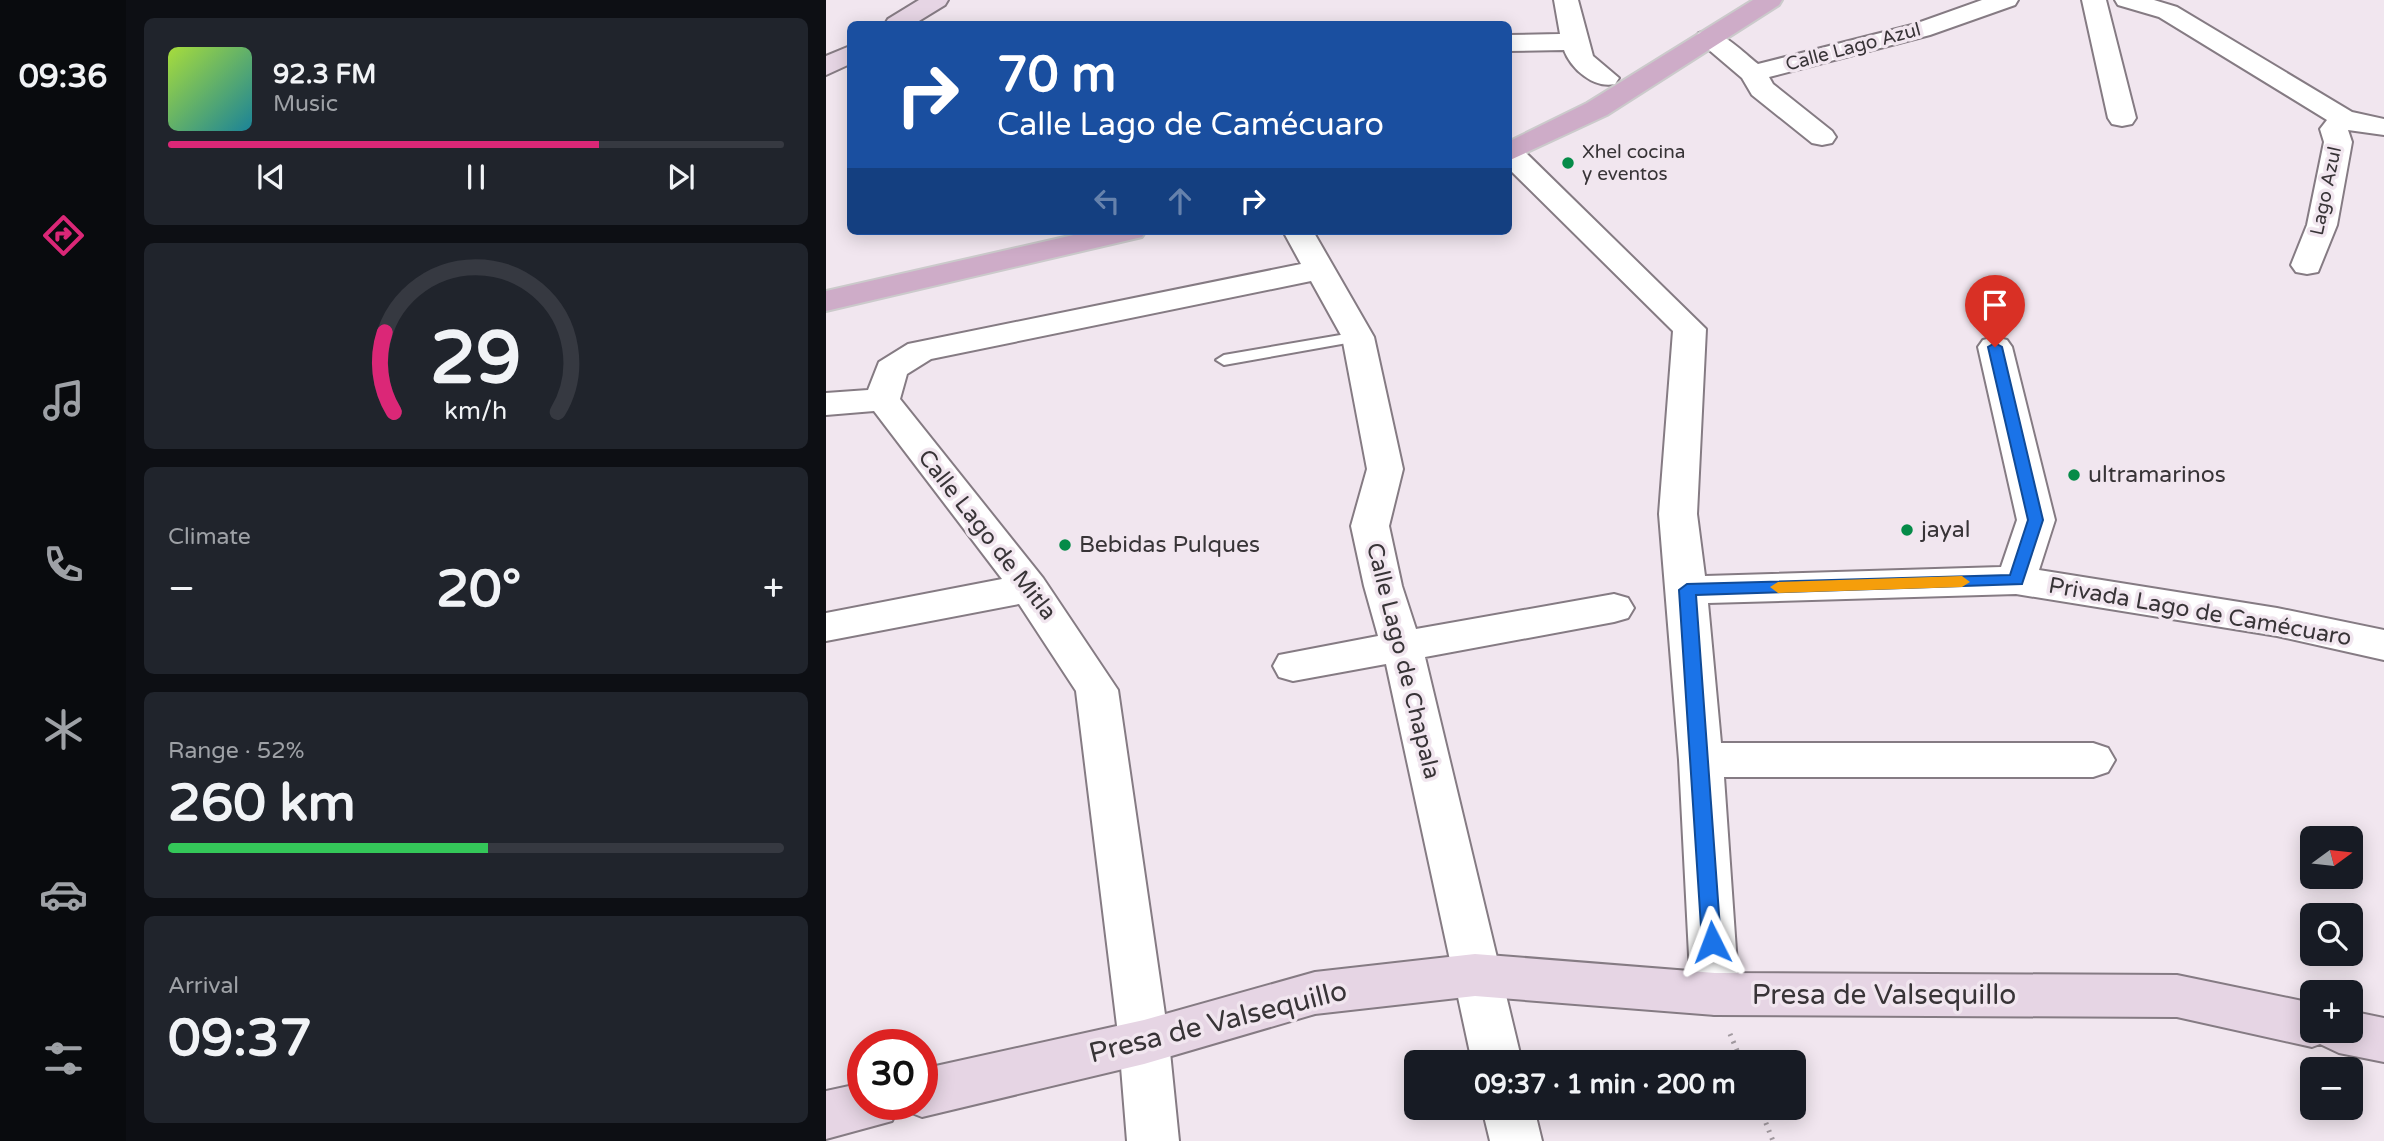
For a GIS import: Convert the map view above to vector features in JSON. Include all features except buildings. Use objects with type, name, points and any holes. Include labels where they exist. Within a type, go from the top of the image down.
[{"type":"main road","points":[[1512,124],[1567,101],[1730,0]]},
{"type":"main road","points":[[1512,152],[1597,109],[1770,0]]},
{"type":"main road","points":[[826,278],[998,235]]},
{"type":"main road","points":[[826,301],[1114,235]]},
{"type":"street","points":[[902,21],[936,0]]},
{"type":"street","points":[[1566,0],[1574,42],[1581,60],[1606,78]]},
{"type":"street","name":"Calle Lago Azul","points":[[1708,37],[1753,73],[1911,33],[2006,0]]},
{"type":"street","points":[[2094,0],[2122,118]]},
{"type":"street","points":[[2127,0],[2168,12],[2343,118],[2384,127]]},
{"type":"street","points":[[1512,43],[1574,42]]},
{"type":"street","points":[[826,67],[847,56]]},
{"type":"street","points":[[1753,73],[1762,89],[1822,137]]},
{"type":"street","name":"Lago Azul","points":[[2306,265],[2322,225],[2337,142],[2334,129],[2343,118]]},
{"type":"street","points":[[1512,156],[1690,329],[1678,514],[1701,760],[1714,994]]},
{"type":"street","name":"Calle Lago de Chapala","points":[[1300,235],[1358,337],[1385,469],[1370,526],[1383,586],[1402,647],[1493,1050]]},
{"type":"street","points":[[826,404],[883,400],[891,369],[920,351],[1319,270]]},
{"type":"street","points":[[1995,347],[2036,520],[2016,580]]},
{"type":"street","name":"Calle Lago de Mitla","points":[[883,400],[1030,588],[1068,642],[1097,690],[1144,1042],[1153,1141]]},
{"type":"street","name":"Privada Lago de Camécuaro","points":[[1687,590],[2016,580],[2277,622],[2384,645]]},
{"type":"street","points":[[826,627],[1030,588]]},
{"type":"street","points":[[1293,666],[1614,608]]},
{"type":"street","points":[[1701,760],[2093,761]]},
{"type":"street","name":"Presa de Valsequillo","points":[[938,1089],[1144,1042],[1315,993],[1475,975],[1714,994],[2177,996],[2300,1022]]},
{"type":"street","points":[[2363,1036],[2384,1040]]},
{"type":"street","points":[[826,1115],[847,1110]]},
{"type":"street","points":[[1511,1120],[1516,1141]]},
{"type":"lane","points":[[1224,360],[1358,337]]},
{"type":"path","points":[[1765,1120],[1773,1141]]},
{"type":"slow traffic","points":[[1778,587],[1962,582]]},
{"type":"place","name":"Xhel cocina y eventos","points":[[1568,163]]},
{"type":"place","name":"ultramarinos","points":[[2074,475]]},
{"type":"place","name":"jayal","points":[[1907,530]]},
{"type":"place","name":"Bebidas Pulques","points":[[1065,545]]},
{"type":"route","points":[[1712,942],[1687,590],[2016,580],[2036,520],[1995,347]]}]
